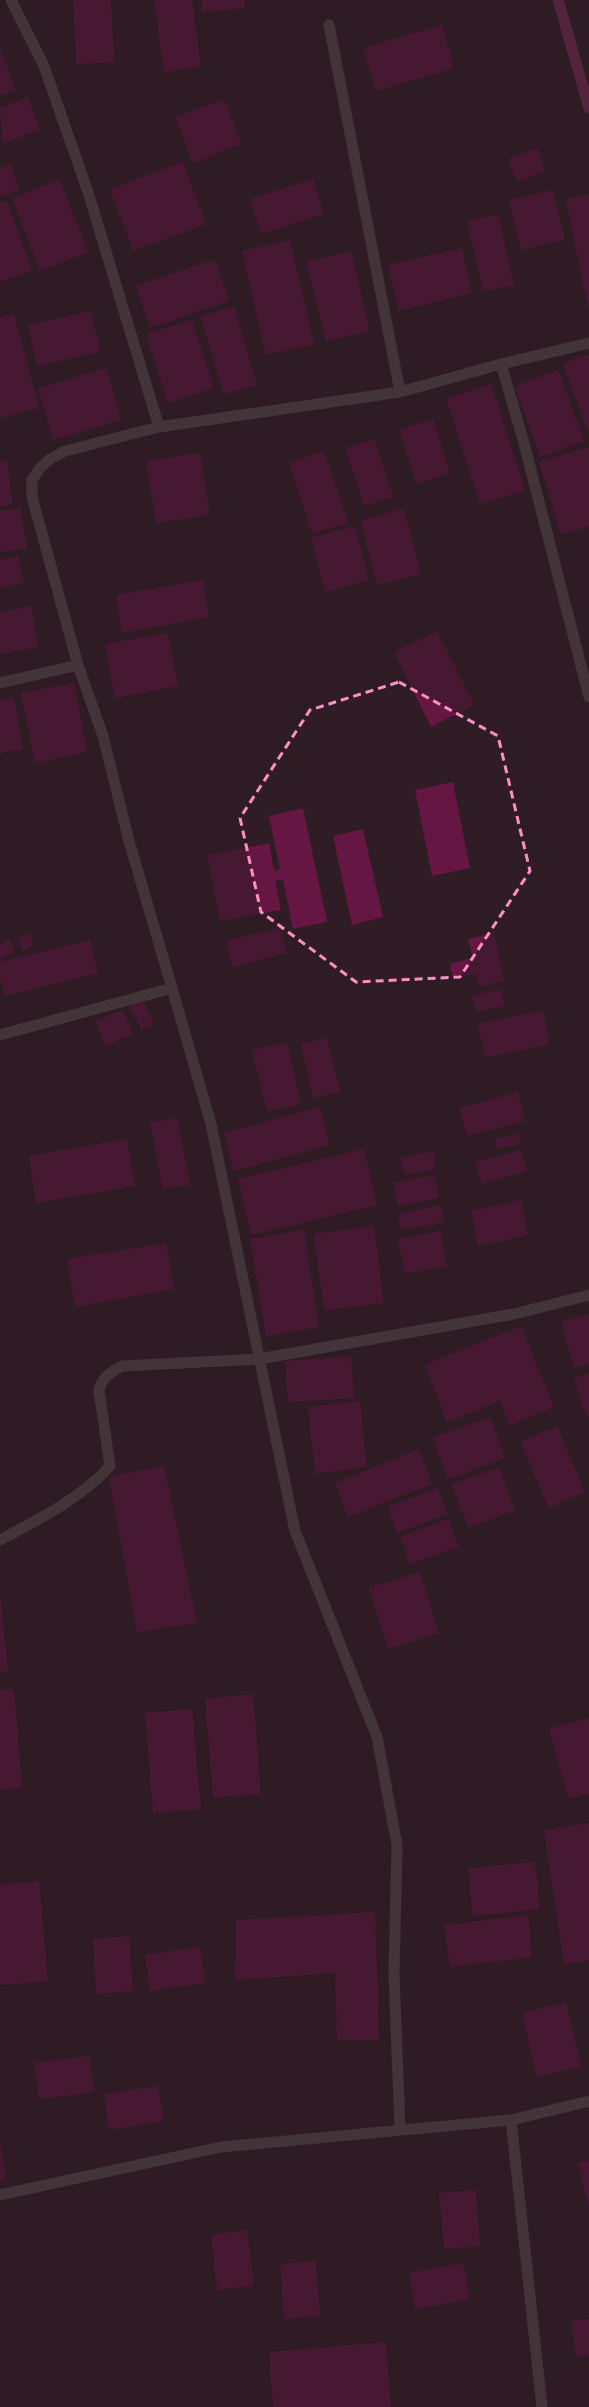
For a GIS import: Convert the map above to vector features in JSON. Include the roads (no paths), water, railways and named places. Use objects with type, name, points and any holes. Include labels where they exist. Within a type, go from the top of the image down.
[{"type":"street","points":[[11,0],[44,66],[86,185],[159,427]]},
{"type":"street","points":[[329,25],[400,392]]},
{"type":"street","points":[[400,2129],[394,1974],[397,1845],[377,1737],[295,1531],[211,1124],[129,841],[103,736],[78,665],[32,497],[32,480],[45,464],[65,451],[159,427],[400,392],[501,364],[589,343]]},
{"type":"street","points":[[501,364],[524,443],[589,697]]},
{"type":"street","points":[[0,683],[78,665]]},
{"type":"street","points":[[0,1035],[172,988]]},
{"type":"street","points":[[0,1540],[75,1495],[110,1466],[100,1391],[101,1382],[106,1376],[122,1366],[259,1359],[514,1314],[589,1295]]},
{"type":"street","points":[[0,2195],[221,2147],[400,2129],[511,2120],[589,2101]]},
{"type":"street","points":[[511,2120],[542,2407]]},
{"type":"waterway","points":[[558,0],[589,108]]}]
